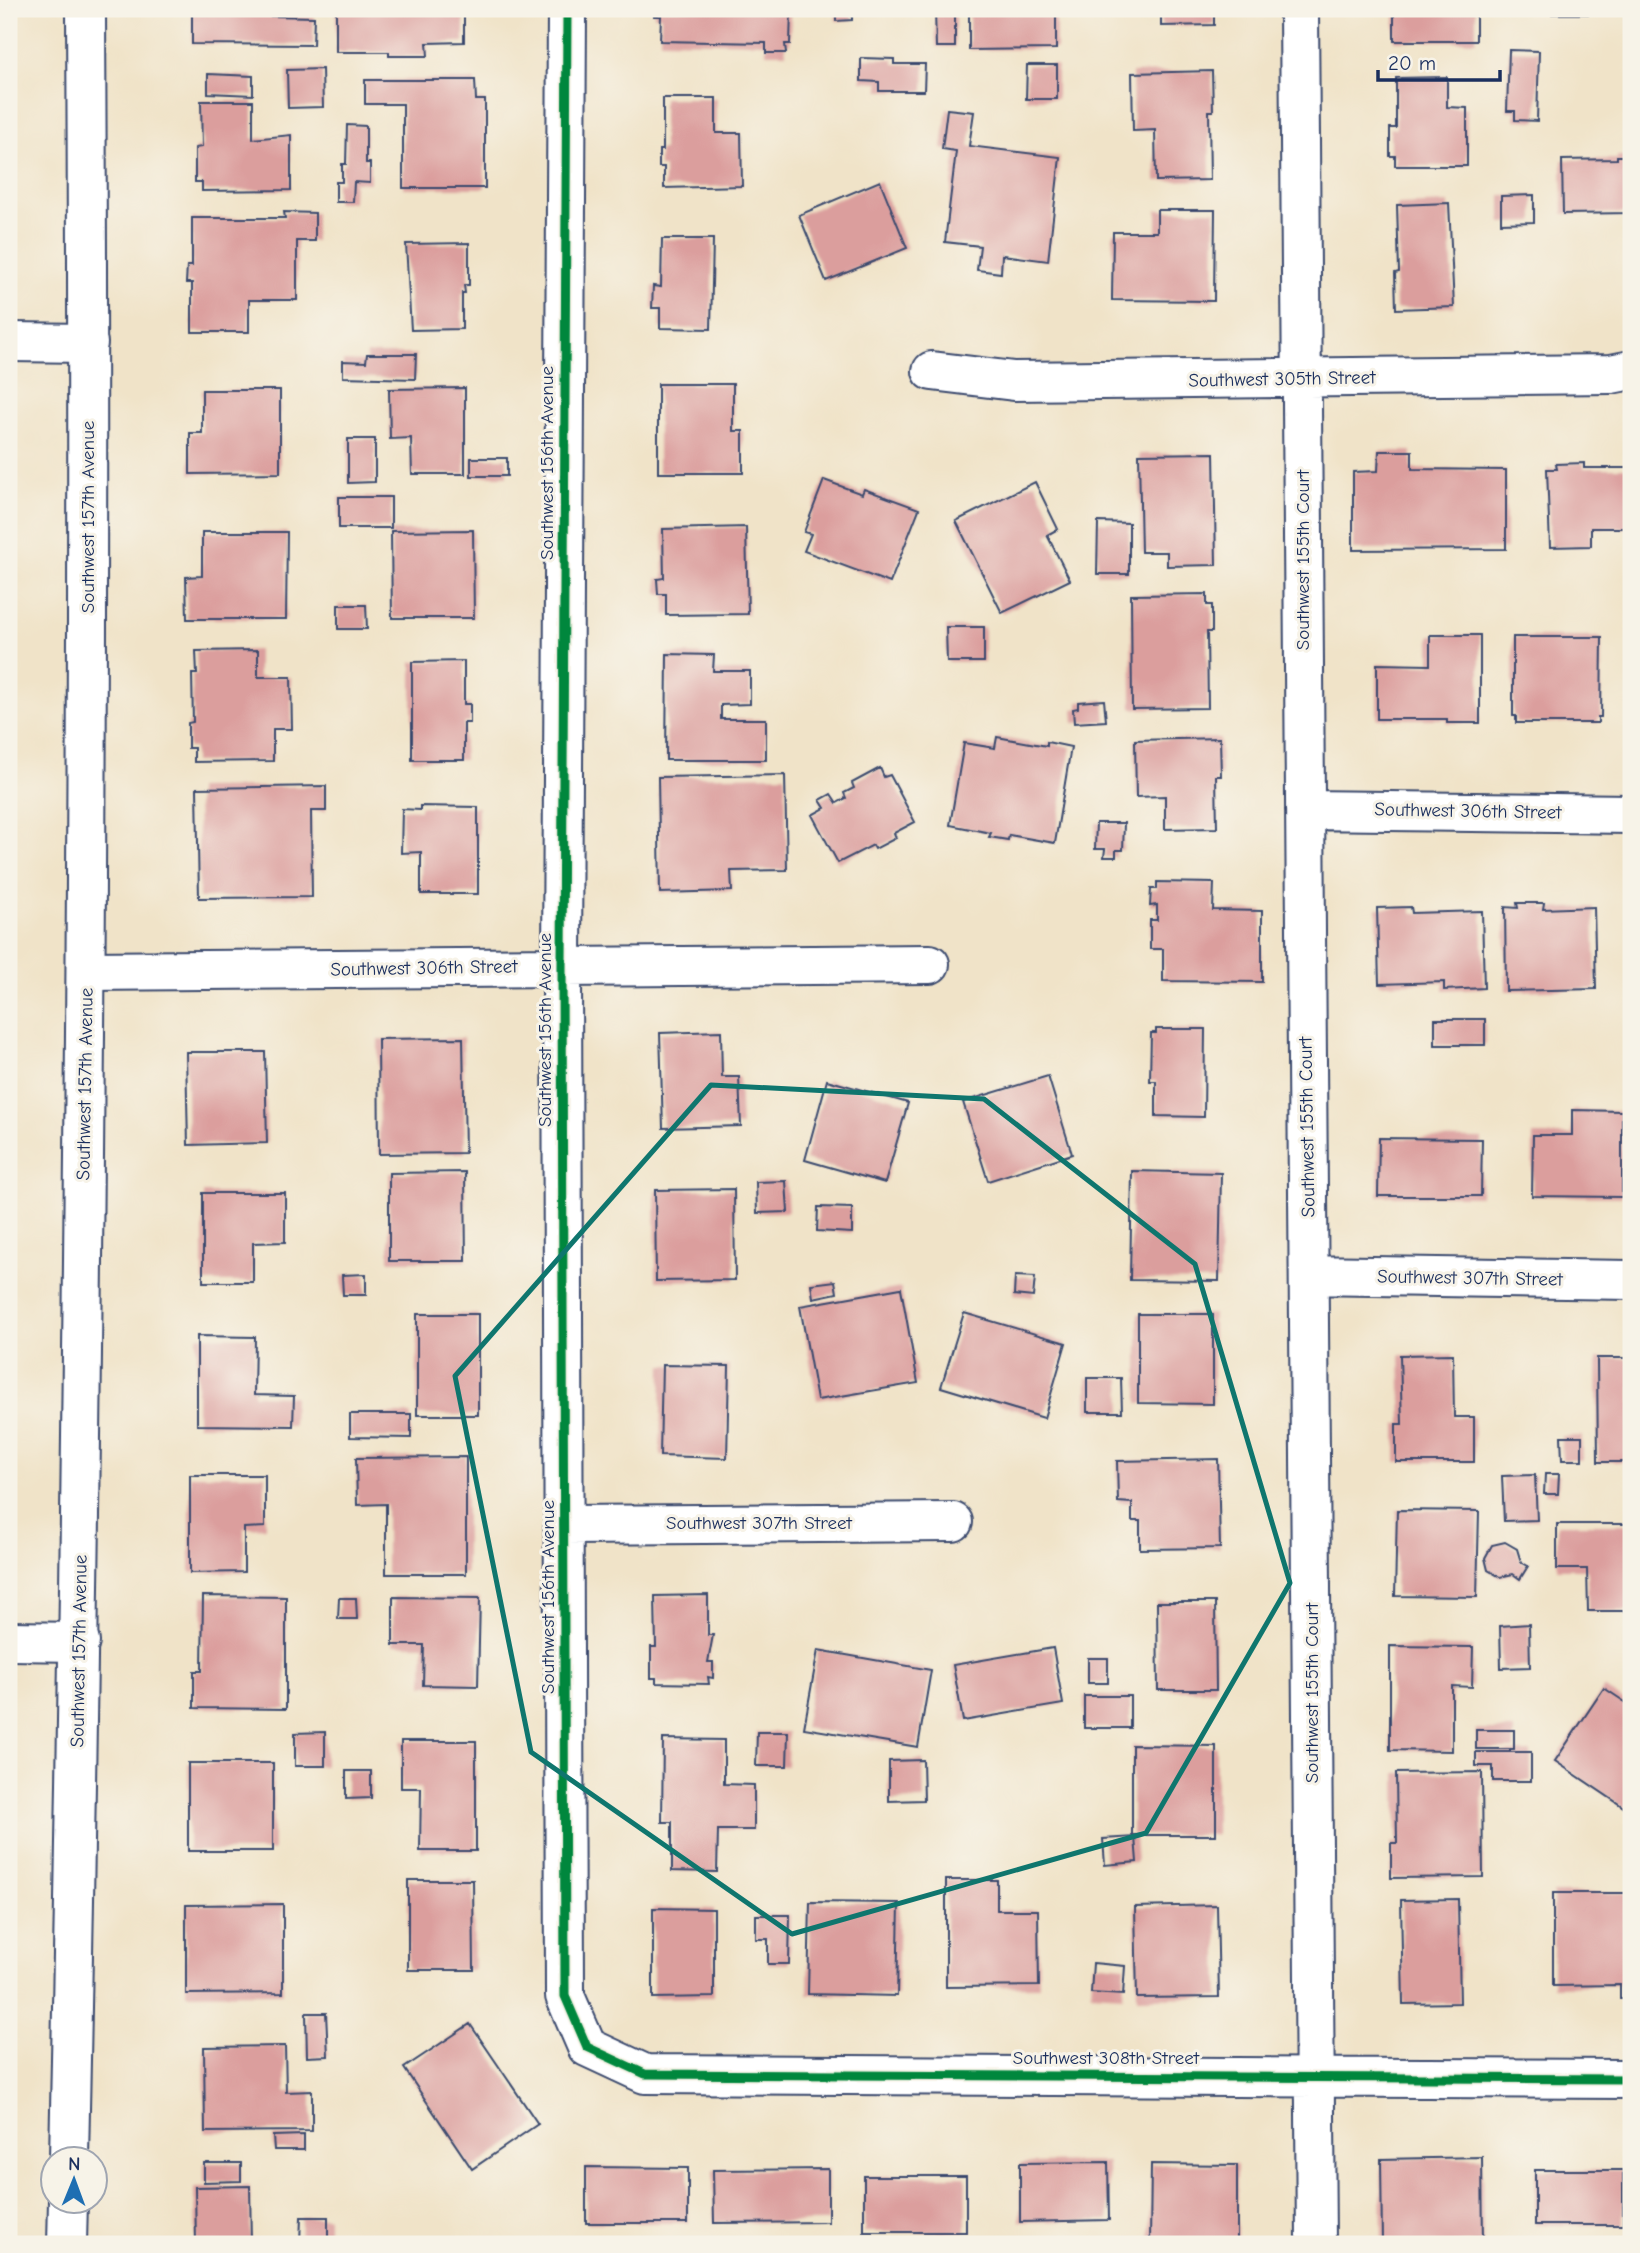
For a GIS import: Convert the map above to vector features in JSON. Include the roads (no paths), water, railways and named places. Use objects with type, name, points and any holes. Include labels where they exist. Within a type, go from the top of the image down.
[{"type":"street","name":"Southwest 157th Avenue","points":[[69,2144],[80,1642],[86,971],[86,9]]},
{"type":"street","name":"Southwest 156th Avenue","points":[[566,9],[562,966],[566,1525],[565,1996],[587,2047]]},
{"type":"street","name":"Southwest 155th Court","points":[[1299,9],[1316,2244]]},
{"type":"street","points":[[9,342],[88,343]]},
{"type":"street","name":"Southwest 305th Street","points":[[932,371],[1014,381],[1611,374],[1631,370]]},
{"type":"street","name":"Southwest 306th Street","points":[[1305,810],[1631,814]]},
{"type":"street","name":"Southwest 306th Street","points":[[86,971],[930,964]]},
{"type":"street","name":"Southwest 307th Street","points":[[1309,1275],[1631,1280]]},
{"type":"street","name":"Southwest 307th Street","points":[[566,1525],[953,1522]]},
{"type":"street","points":[[9,1642],[80,1642]]},
{"type":"street","name":"Southwest 308th Street","points":[[587,2047],[645,2074],[1631,2079]]},
{"type":"street","points":[[67,2244],[68,2214]]}]
